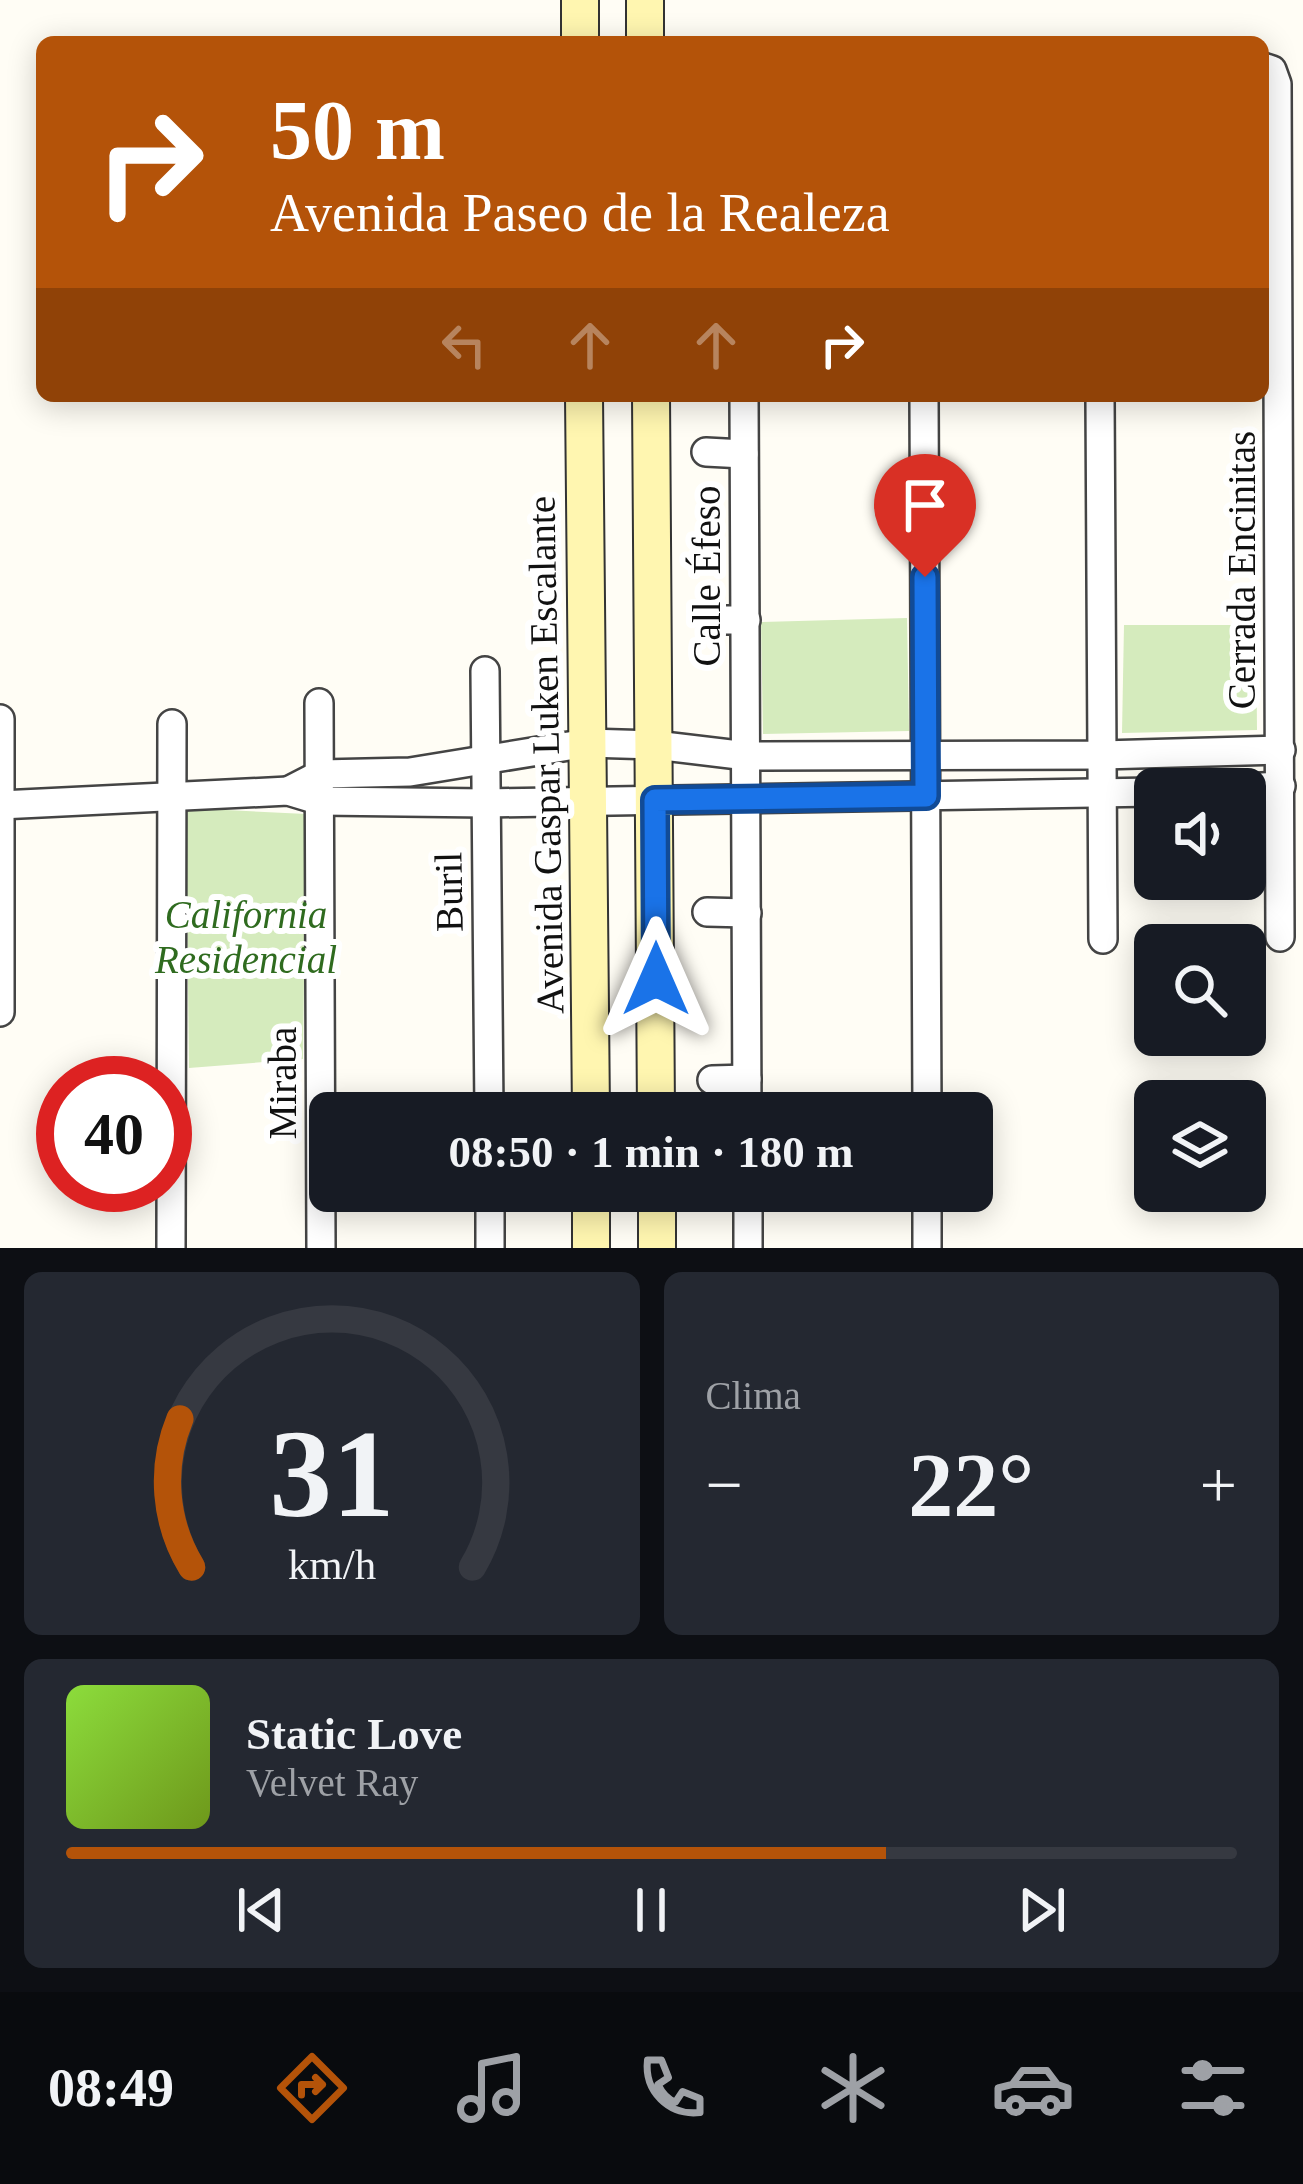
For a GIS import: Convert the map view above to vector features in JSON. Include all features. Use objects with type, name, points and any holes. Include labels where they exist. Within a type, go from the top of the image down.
[{"type":"street","points":[[580,0],[580,36]]},
{"type":"street","points":[[645,0],[645,36]]},
{"type":"street","name":"Cerrada Encinitas","points":[[1269,69],[1277,84],[1280,937]]},
{"type":"street","name":"Avenida Gaspar Luken Escalante","points":[[584,402],[590,1092]]},
{"type":"street","points":[[651,402],[656,1092]]},
{"type":"street","name":"Calle Éfeso","points":[[744,402],[747,1092]]},
{"type":"street","points":[[924,402],[927,1092]]},
{"type":"street","points":[[1100,402],[1103,939]]},
{"type":"street","points":[[706,452],[744,454]]},
{"type":"street","points":[[709,620],[746,620]]},
{"type":"street","name":"Buril","points":[[485,671],[489,1092]]},
{"type":"street","name":"Miraba","points":[[319,703],[321,1248]]},
{"type":"street","points":[[0,719],[0,1012]]},
{"type":"street","points":[[171,1248],[172,724]]},
{"type":"street","points":[[0,805],[321,787],[587,743],[747,756],[926,758],[1281,750]]},
{"type":"street","points":[[1266,787],[1281,786]]},
{"type":"street","points":[[321,787],[486,803],[1134,793]]},
{"type":"street","points":[[706,912],[747,913]]},
{"type":"street","points":[[712,1080],[747,1079]]},
{"type":"street","points":[[490,1212],[490,1248]]},
{"type":"street","points":[[591,1212],[591,1248]]},
{"type":"street","points":[[657,1212],[657,1248]]},
{"type":"street","points":[[748,1212],[748,1248]]},
{"type":"street","points":[[927,1212],[927,1248]]},
{"type":"green space","points":[[907,618],[909,731],[763,734],[761,622]]},
{"type":"green space","points":[[1124,625],[1256,625],[1257,730],[1122,733]]},
{"type":"green space","name":"California Residencial","points":[[186,808],[306,814],[303,1059],[192,1068]]},
{"type":"route","points":[[656,979],[655,800],[926,796],[925,577]]}]
